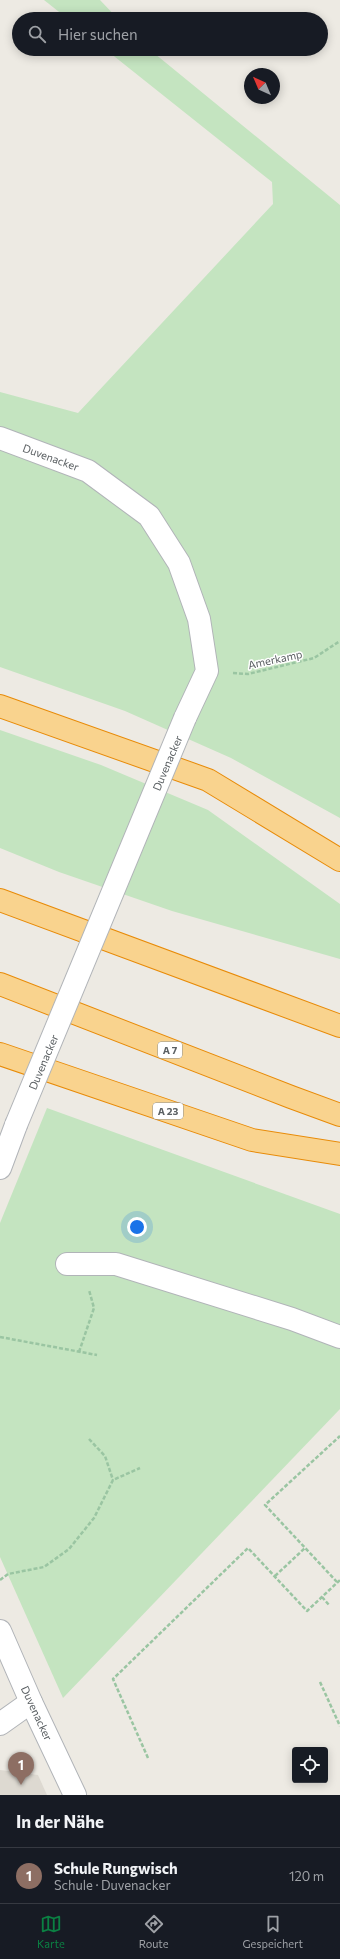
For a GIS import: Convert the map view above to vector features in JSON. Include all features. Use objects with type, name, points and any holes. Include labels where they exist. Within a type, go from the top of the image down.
[{"type":"highway","points":[[0,706],[208,780],[340,860]]},
{"type":"highway","points":[[0,900],[340,1026]]},
{"type":"highway","name":"A 7","points":[[0,984],[284,1095],[340,1115]]},
{"type":"highway","name":"A 23","points":[[0,1054],[252,1140],[340,1154]]},
{"type":"street","name":"Duvenacker","points":[[0,438],[88,471],[149,516],[179,563],[200,619],[207,671],[185,718],[16,1125],[0,1168]]},
{"type":"street","points":[[67,1264],[116,1264],[292,1319],[340,1337]]},
{"type":"street","name":"Duvenacker","points":[[0,1631],[31,1702],[75,1795]]},
{"type":"street","points":[[0,1724],[31,1702]]},
{"type":"path","name":"Amerkamp","points":[[207,671],[248,674],[314,658],[340,641]]},
{"type":"path","points":[[67,1264],[88,1288],[94,1308],[79,1352]]},
{"type":"path","points":[[0,1338],[97,1355]]},
{"type":"path","points":[[148,1758],[113,1679],[248,1548],[307,1611],[339,1581],[265,1506],[340,1436]]},
{"type":"path","points":[[89,1439],[105,1456],[113,1480]]},
{"type":"path","points":[[0,1580],[8,1574],[44,1567],[69,1549],[94,1518],[113,1480],[140,1468]]},
{"type":"path","points":[[275,1576],[305,1548]]},
{"type":"path","points":[[322,1597],[329,1605]]},
{"type":"path","points":[[320,1682],[340,1726]]},
{"type":"shaded area","points":[[0,1770],[38,1775],[47,1795],[0,1795]]},
{"type":"green space","points":[[44,0],[100,0],[111,12],[59,12]]},
{"type":"green space","points":[[114,56],[158,56],[340,205],[340,818],[231,758],[125,711],[0,667],[0,392],[78,413],[273,204],[272,182]]},
{"type":"green space","points":[[0,730],[101,765],[208,810],[340,904],[340,959],[172,911],[59,872],[0,848]]},
{"type":"green space","points":[[47,1108],[340,1214],[340,1409],[63,1698],[0,1557],[0,1223]]},
{"type":"place","name":"Schule Rungwisch","points":[[21,1785]]}]
